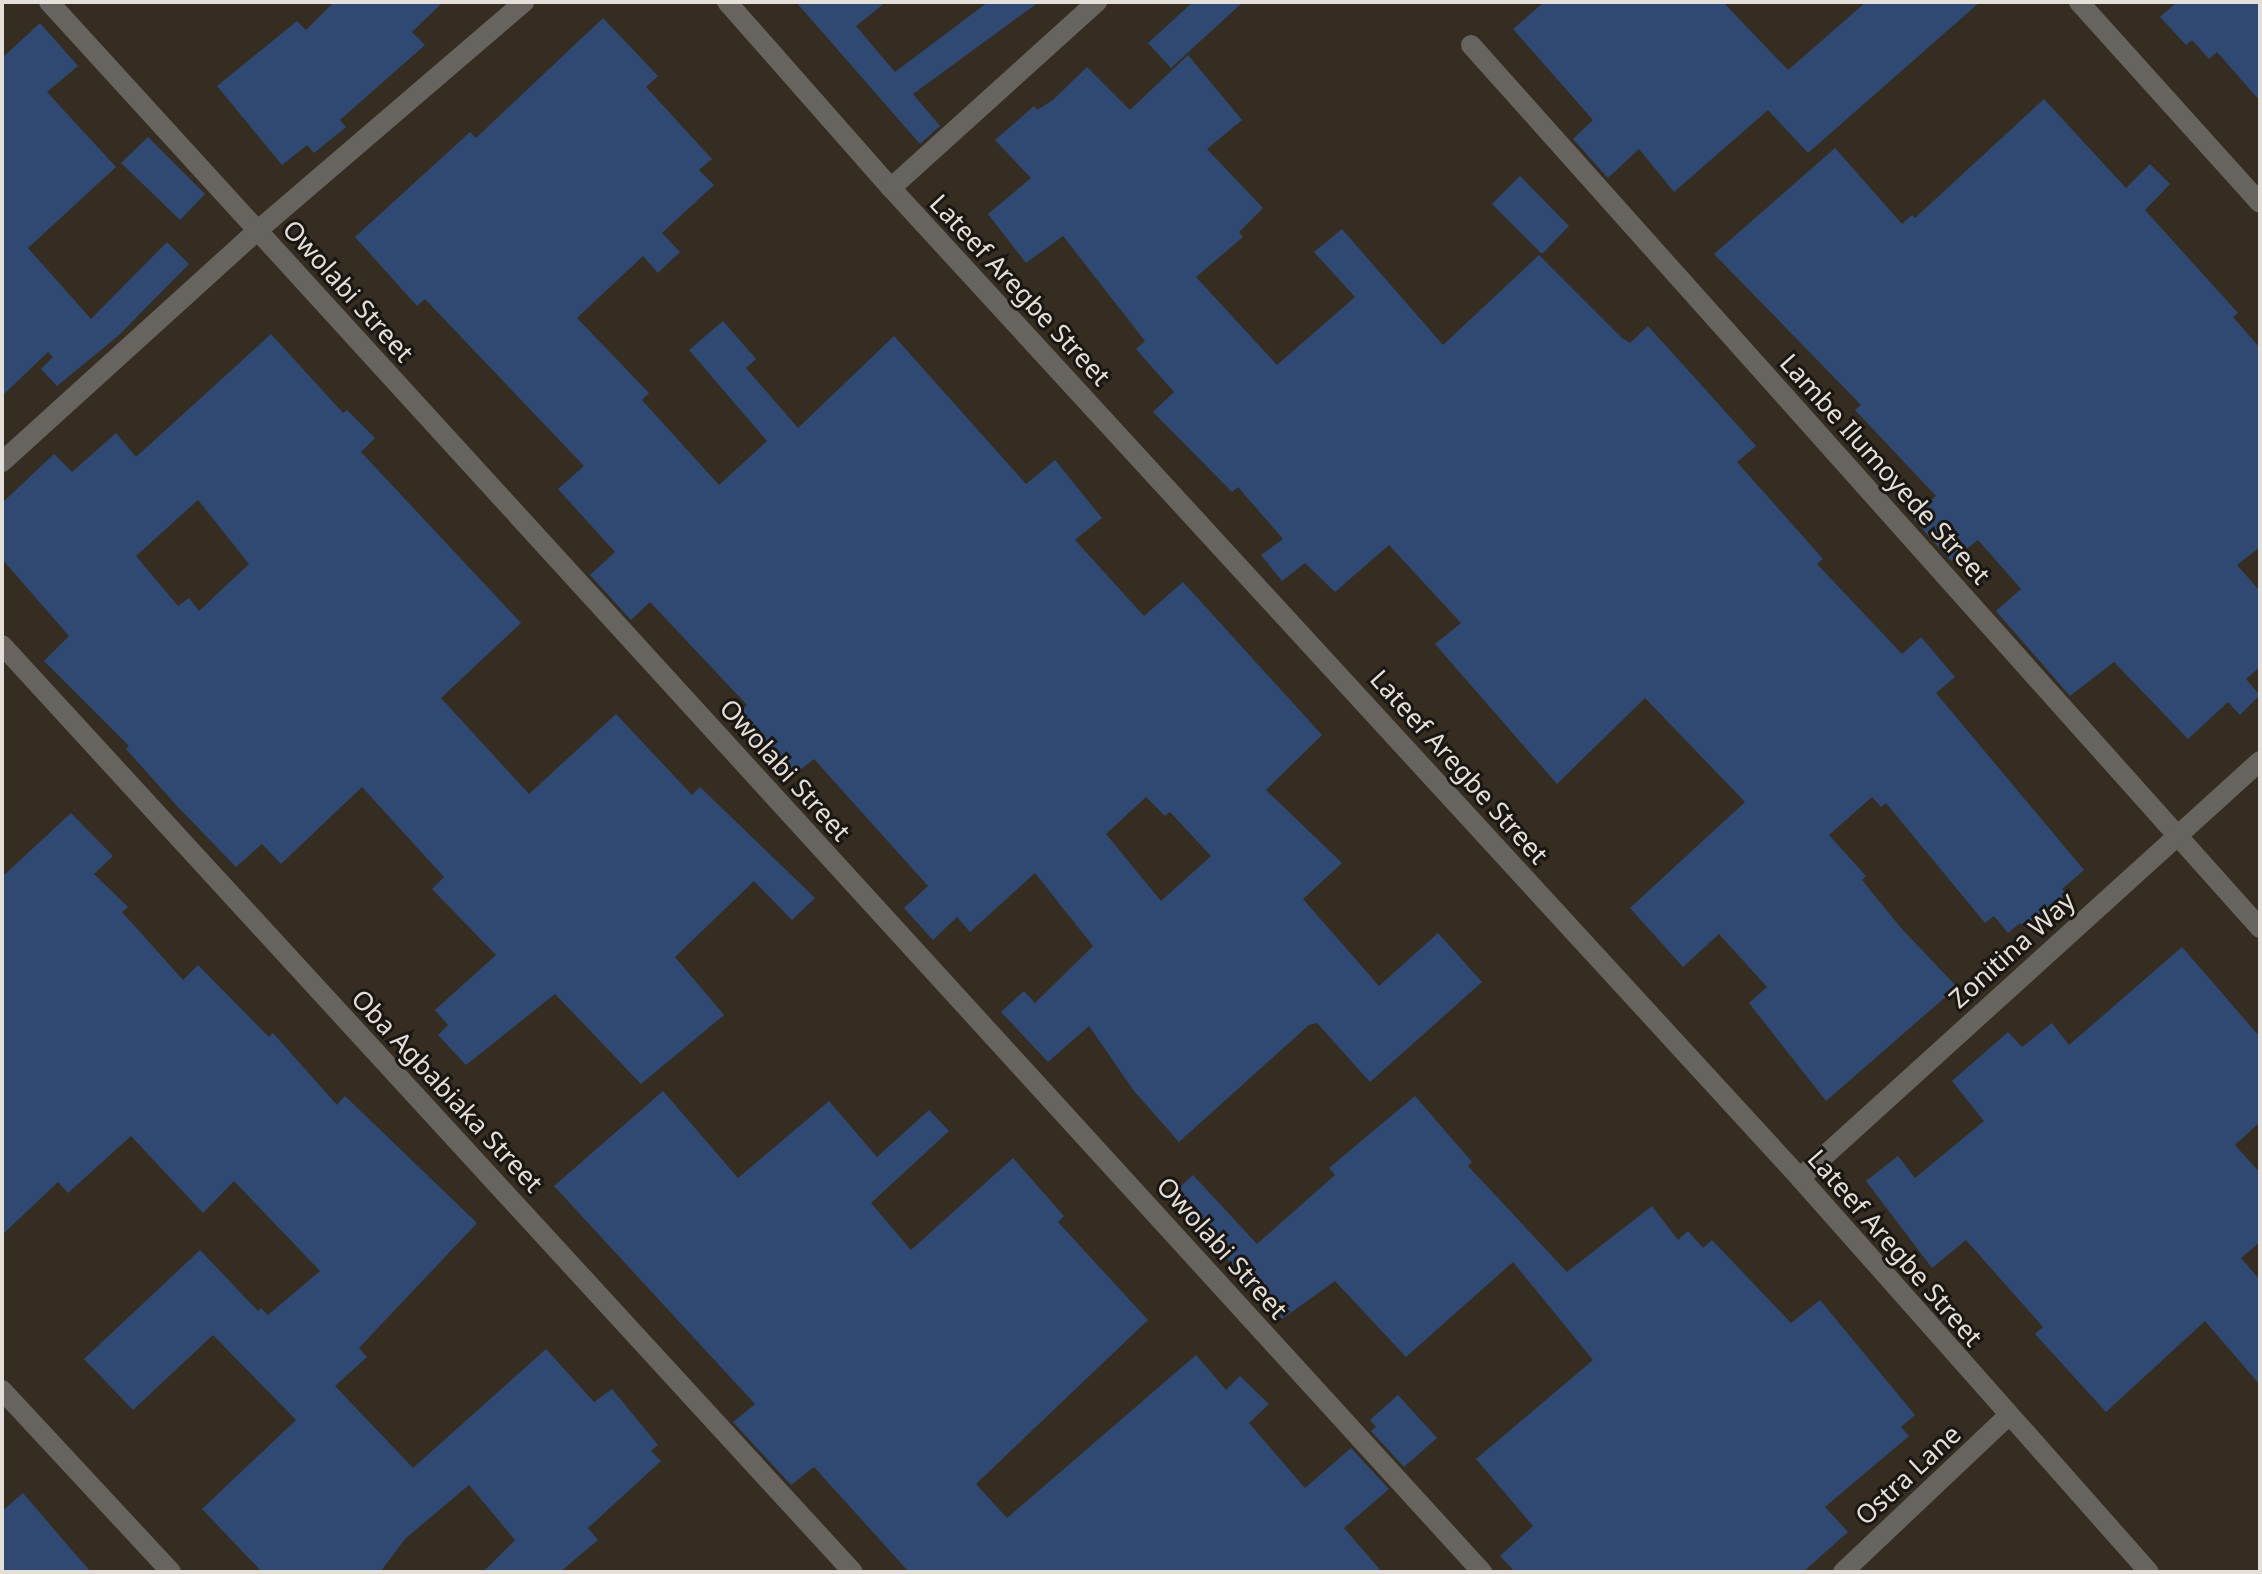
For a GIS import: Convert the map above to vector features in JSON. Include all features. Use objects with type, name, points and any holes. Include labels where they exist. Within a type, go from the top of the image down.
[{"type":"street","name":"Owolabi Street","points":[[49,2],[1482,1572]]},
{"type":"street","points":[[2,462],[257,231],[524,2]]},
{"type":"street","name":"Lateef Aregbe Street","points":[[727,2],[891,188],[1800,1178],[2007,1417],[2149,1572]]},
{"type":"street","points":[[891,188],[1097,2]]},
{"type":"street","points":[[2079,2],[2260,203]]},
{"type":"street","name":"Lambe Ilumoyede Street","points":[[1471,45],[2260,928]]},
{"type":"street","name":"Oba Agbabiaka Street","points":[[2,645],[853,1572]]},
{"type":"street","name":"Zonitina Way","points":[[1800,1178],[2260,761]]},
{"type":"street","points":[[2,1390],[171,1572]]},
{"type":"street","name":"Ostra Lane","points":[[1843,1572],[2007,1417]]},
{"type":"building","points":[[334,2],[443,2],[412,32],[425,45],[340,120],[346,127],[314,153],[307,145],[282,165],[217,86],[297,21],[306,30]]},
{"type":"building","points":[[796,2],[886,2],[856,26],[895,72],[988,2],[1039,2],[913,94],[940,126],[920,144]]},
{"type":"building","points":[[1193,2],[1243,2],[1171,68],[1148,43]]},
{"type":"building","points":[[1544,2],[1723,2],[1788,70],[1866,2],[1980,2],[1808,153],[1768,110],[1674,192],[1639,149],[1608,178],[1573,139],[1593,120],[1513,29]]},
{"type":"building","points":[[2177,2],[2260,2],[2260,101],[2217,52],[2209,59],[2192,40],[2186,45],[2160,17]]},
{"type":"building","points":[[603,18],[658,76],[646,87],[712,159],[699,170],[714,185],[662,233],[680,252],[658,273],[643,256],[577,318],[649,393],[642,400],[719,485],[767,441],[689,350],[723,321],[756,359],[746,368],[798,428],[894,336],[1026,484],[1055,460],[1102,518],[1075,540],[1144,616],[1183,582],[1322,735],[1266,790],[1342,863],[1303,899],[1379,986],[1438,933],[1482,982],[1370,1082],[1317,1023],[1309,1025],[1179,1142],[1134,1091],[1089,1026],[1048,1062],[1001,1012],[1024,991],[1035,1003],[1093,946],[1035,873],[970,932],[957,917],[933,940],[904,908],[928,886],[814,759],[785,782],[732,719],[747,705],[650,602],[631,620],[590,575],[615,552],[558,489],[584,466],[425,299],[417,306],[355,237],[470,132],[476,138]],"holes":[[[1146,797],[1165,816],[1170,812],[1211,856],[1161,901],[1106,834]]]},
{"type":"building","points":[[40,23],[78,66],[47,92],[116,167],[28,248],[91,319],[167,242],[189,264],[119,335],[57,386],[41,369],[53,357],[48,352],[2,396],[2,58]]},
{"type":"building","points":[[1188,55],[1242,120],[1207,149],[1263,208],[1239,232],[1243,237],[1196,277],[1277,365],[1355,297],[1314,252],[1342,229],[1443,345],[1539,255],[1622,338],[1630,343],[1648,326],[1756,446],[1737,462],[1823,559],[1817,564],[1902,654],[1921,637],[1955,677],[1936,693],[2084,870],[2062,889],[2066,894],[2025,928],[2020,923],[2008,933],[1994,916],[1985,923],[1886,803],[1881,807],[1872,797],[1829,835],[1866,876],[1862,880],[1901,928],[1957,987],[1826,1101],[1749,1003],[1767,987],[1719,934],[1683,967],[1630,908],[1745,802],[1645,698],[1557,784],[1435,644],[1461,623],[1389,545],[1335,592],[1305,563],[1282,581],[1261,555],[1283,539],[1238,487],[1232,492],[1153,412],[1174,392],[1136,349],[1145,341],[1063,236],[1026,263],[988,214],[1031,178],[995,140],[1034,106],[1037,110],[1053,100],[1087,67],[1130,110]]},
{"type":"building","points":[[2044,99],[2126,188],[2150,164],[2170,184],[2145,210],[2238,313],[2233,317],[2260,348],[2260,547],[2237,565],[2260,591],[2260,667],[2246,679],[2260,695],[2240,715],[2228,702],[2188,739],[2114,662],[2070,696],[1996,611],[2021,589],[1978,540],[1951,561],[1912,517],[1936,496],[1855,410],[1861,405],[1714,254],[1835,148],[1902,224],[1912,215],[1915,218]]},
{"type":"building","points":[[148,137],[205,194],[180,220],[121,163]]},
{"type":"building","points":[[1520,176],[1569,226],[1542,254],[1492,204]]},
{"type":"building","points":[[271,334],[343,413],[347,410],[375,438],[361,452],[521,623],[441,698],[529,794],[616,714],[692,795],[700,787],[815,898],[792,920],[754,881],[675,957],[724,1015],[641,1084],[555,994],[466,1065],[438,1035],[448,1025],[435,1010],[496,955],[432,889],[444,877],[362,787],[281,864],[262,844],[236,867],[126,749],[129,746],[44,661],[69,636],[2,559],[2,503],[54,454],[72,472],[116,433],[136,457]],"holes":[[[198,500],[249,564],[199,611],[189,598],[178,606],[136,556]]]},
{"type":"building","points":[[71,813],[113,856],[94,874],[128,907],[122,912],[183,980],[198,965],[269,1037],[273,1033],[337,1105],[345,1096],[477,1223],[359,1348],[367,1357],[335,1386],[413,1468],[546,1349],[594,1402],[612,1389],[658,1445],[651,1451],[661,1461],[588,1528],[598,1540],[560,1572],[483,1572],[515,1540],[469,1485],[406,1538],[380,1572],[262,1572],[202,1509],[296,1420],[213,1335],[133,1410],[84,1359],[200,1250],[258,1311],[261,1308],[268,1315],[320,1271],[234,1181],[203,1213],[131,1136],[68,1193],[58,1182],[2,1235],[2,877]]},
{"type":"building","points":[[2182,947],[2260,1037],[2260,1122],[2235,1145],[2260,1173],[2260,1242],[2241,1258],[2260,1280],[2260,1385],[2205,1321],[2106,1412],[2035,1334],[2043,1327],[1966,1240],[1932,1268],[1866,1181],[1898,1156],[1915,1178],[1984,1121],[1952,1081],[2008,1032],[2022,1047],[2052,1023],[2069,1045]]},
{"type":"building","points":[[663,1091],[738,1178],[829,1101],[877,1157],[929,1110],[949,1131],[871,1203],[911,1250],[1013,1158],[1064,1216],[1058,1222],[1148,1320],[976,1484],[1007,1518],[1196,1355],[1226,1390],[1240,1376],[1269,1404],[1249,1423],[1305,1488],[1351,1448],[1389,1489],[1344,1528],[1382,1572],[909,1572],[814,1467],[791,1485],[733,1422],[755,1404],[554,1186]]},
{"type":"building","points":[[1415,1096],[1472,1162],[1468,1166],[1567,1272],[1652,1206],[1678,1240],[1688,1231],[1703,1248],[1712,1240],[1791,1323],[1820,1300],[1915,1415],[1901,1427],[1909,1436],[1825,1507],[1848,1532],[1803,1572],[1515,1572],[1500,1556],[1533,1526],[1476,1459],[1593,1360],[1513,1262],[1406,1357],[1335,1281],[1282,1319],[1170,1196],[1193,1175],[1257,1244],[1335,1175],[1329,1168]]},
{"type":"building","points":[[1398,1395],[1437,1438],[1404,1467],[1371,1431],[1376,1427],[1370,1420]]},
{"type":"building","points":[[23,1493],[91,1572],[2,1572],[2,1511]]}]
